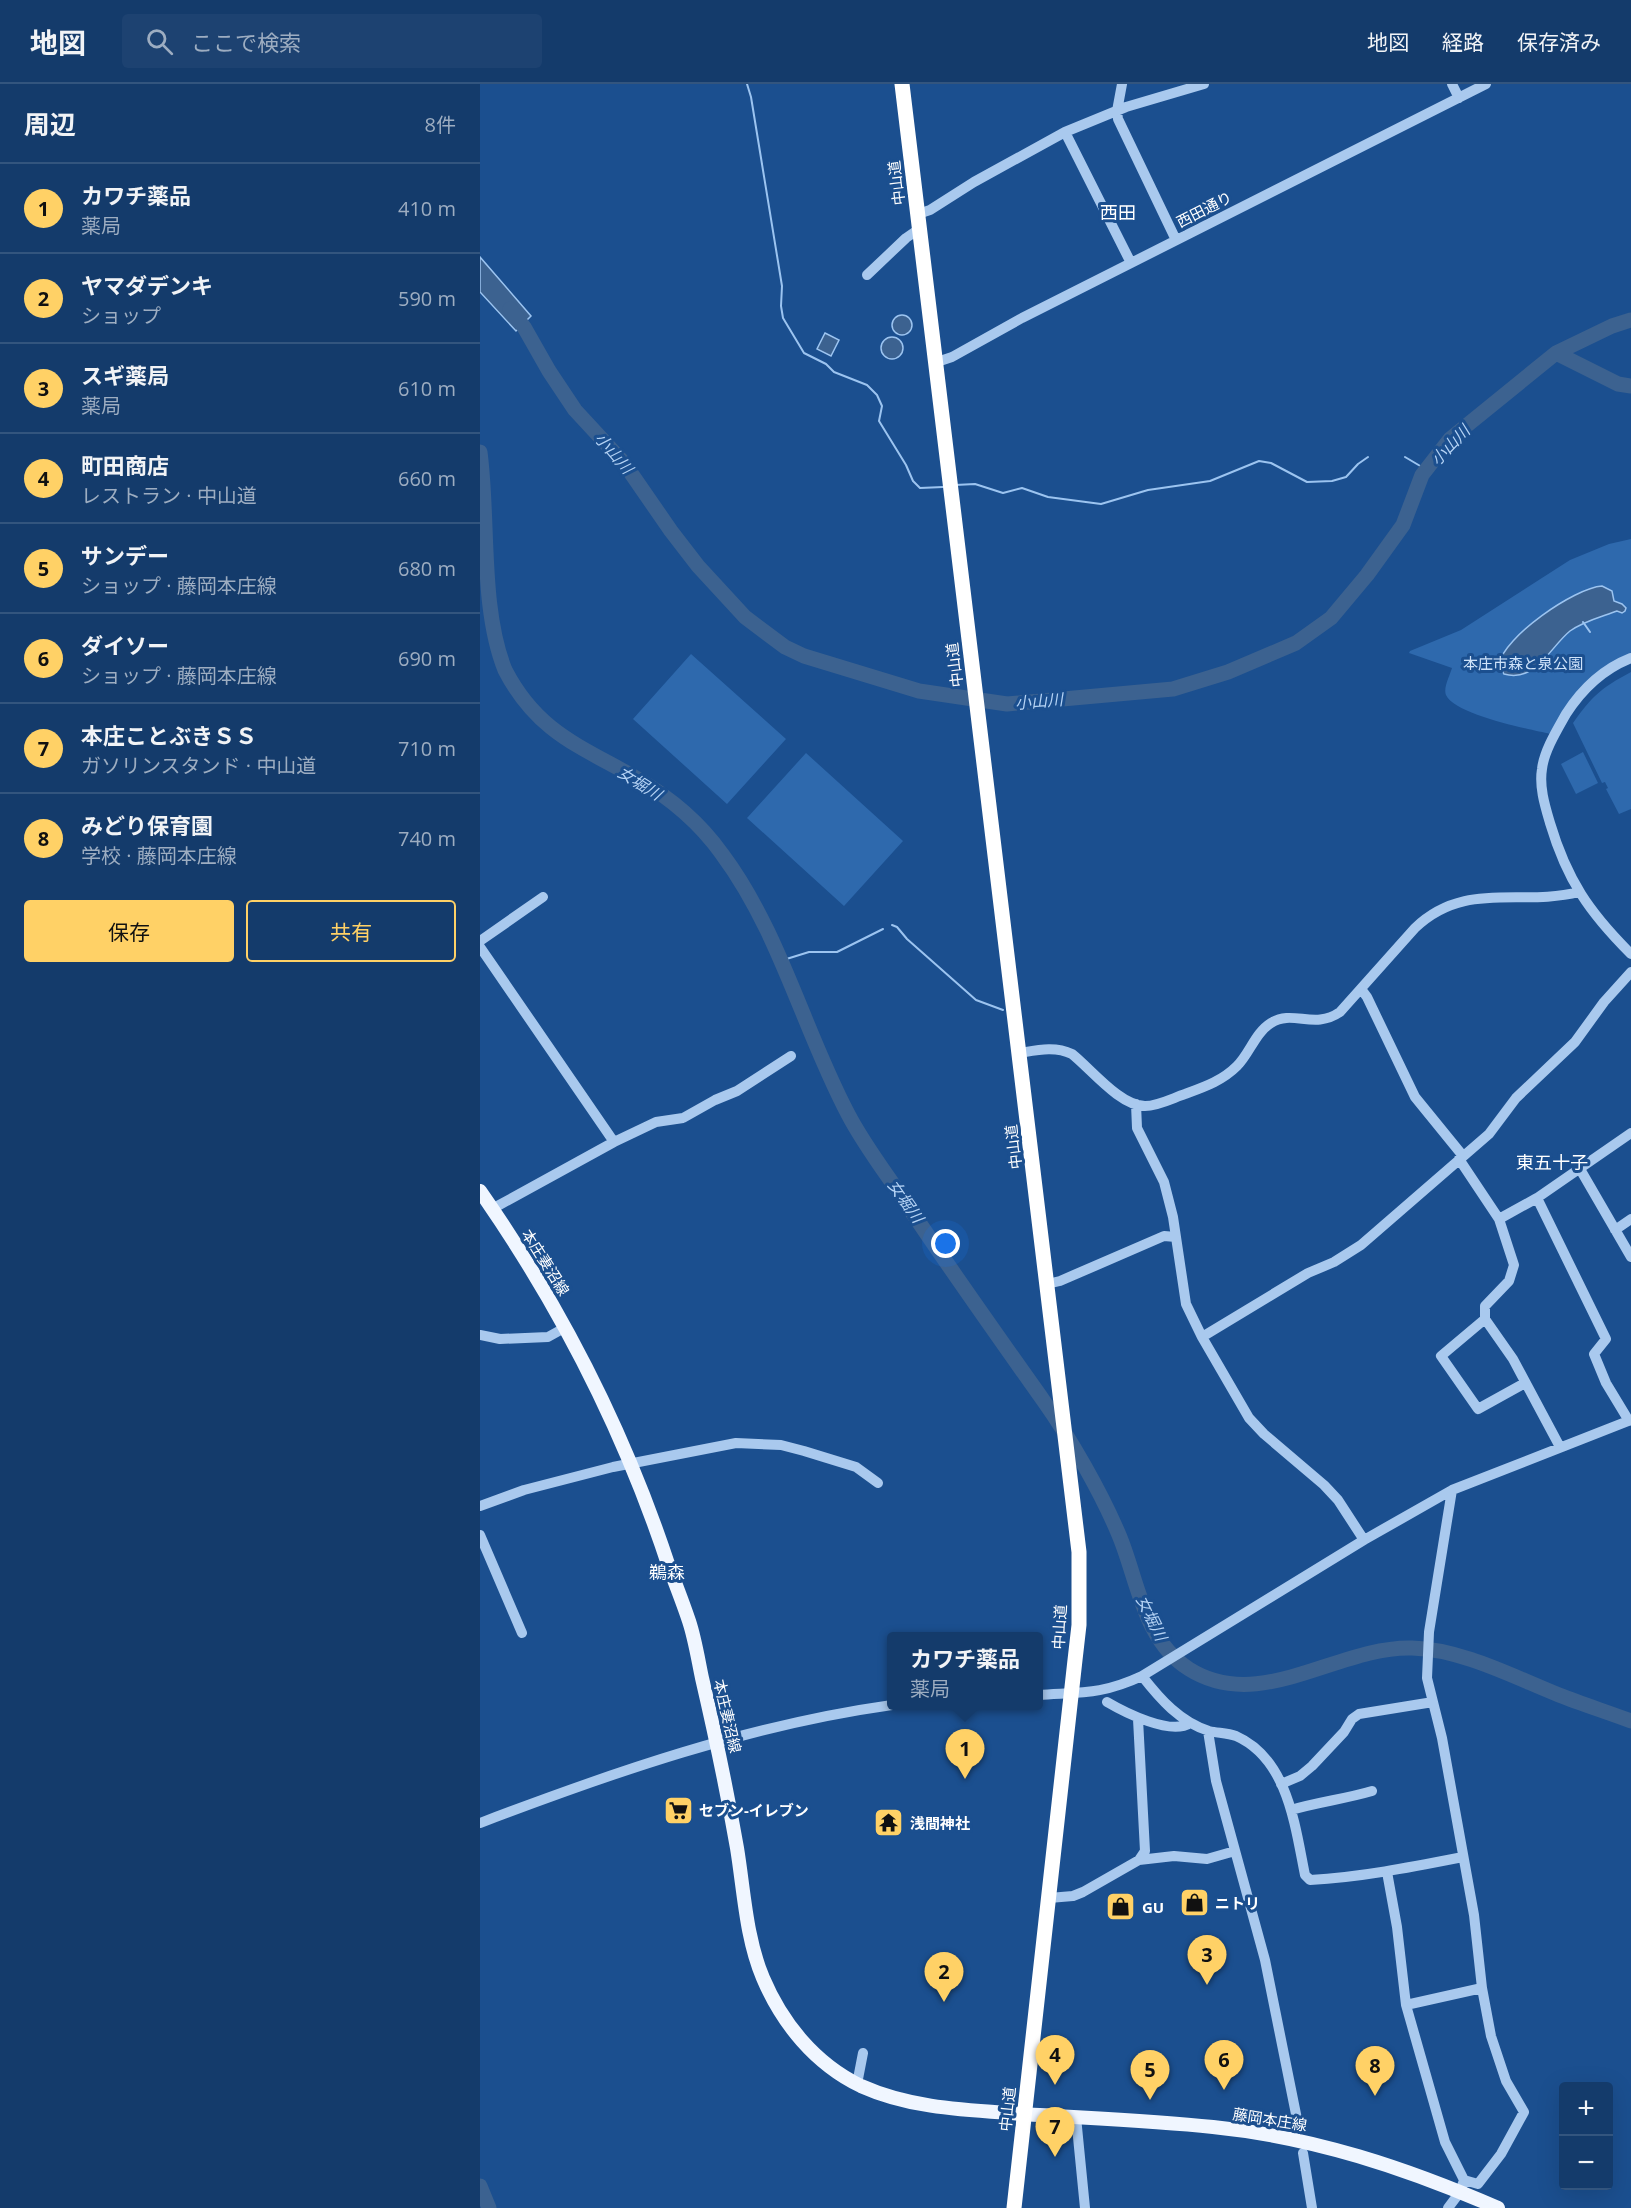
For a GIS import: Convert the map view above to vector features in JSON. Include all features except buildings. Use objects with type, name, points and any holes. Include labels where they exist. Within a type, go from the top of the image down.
[{"type":"highway","name":"中山道","points":[[902,84],[1078,1544],[1079,1625],[1014,2208]]},
{"type":"main road","name":"本庄妻沼線","points":[[480,1191],[518,1247],[566,1327],[651,1510],[690,1624],[724,1773],[750,1929],[761,1973],[774,2001],[793,2031],[818,2056],[857,2084],[895,2100],[949,2109],[1025,2114]]},
{"type":"main road","name":"藤岡本庄線","points":[[1025,2114],[1210,2127],[1292,2138],[1462,2186],[1498,2208]]},
{"type":"street","points":[[1122,84],[1117,111],[1121,126],[1176,240]]},
{"type":"street","points":[[867,275],[906,238],[930,210],[974,182],[1065,132],[1117,111],[1204,84]]},
{"type":"street","points":[[1452,84],[1459,98]]},
{"type":"street","name":"西田通り","points":[[937,362],[952,357],[1022,318],[1486,84]]},
{"type":"street","points":[[1065,132],[1131,263]]},
{"type":"street","points":[[1631,658],[1603,673],[1584,690],[1562,721],[1542,767],[1541,787],[1561,858],[1579,892],[1601,923],[1631,954]]},
{"type":"street","points":[[1020,1053],[1053,1048],[1063,1049],[1072,1054],[1120,1096],[1136,1104],[1149,1106],[1217,1082],[1239,1064],[1262,1030],[1268,1025],[1285,1018],[1314,1021],[1327,1019],[1341,1012],[1414,928],[1444,906],[1464,900],[1562,895],[1579,892]]},
{"type":"street","points":[[480,941],[543,897]]},
{"type":"street","points":[[480,947],[614,1142]]},
{"type":"street","points":[[1202,1337],[1308,1273],[1334,1262],[1361,1245],[1489,1134],[1516,1098],[1575,1042],[1604,1002],[1631,972]]},
{"type":"street","points":[[1361,989],[1415,1097],[1461,1158],[1499,1219],[1514,1265],[1509,1281],[1485,1305],[1485,1319],[1513,1359],[1560,1446]]},
{"type":"street","points":[[492,1209],[614,1142],[656,1122],[683,1118],[737,1091],[791,1056]]},
{"type":"street","points":[[1136,1104],[1137,1128],[1164,1182],[1173,1217],[1186,1304],[1202,1337],[1249,1418],[1264,1434],[1324,1485],[1338,1500],[1364,1540]]},
{"type":"street","points":[[1499,1219],[1537,1198],[1631,1133]]},
{"type":"street","points":[[1580,1169],[1631,1257]]},
{"type":"street","points":[[1043,1695],[1106,1690],[1142,1676],[1364,1540],[1452,1490],[1630,1420],[1606,1383],[1594,1354],[1606,1339],[1537,1198]]},
{"type":"street","points":[[1615,1230],[1631,1219]]},
{"type":"street","points":[[1047,1284],[1164,1236],[1176,1237]]},
{"type":"street","points":[[1485,1319],[1441,1356],[1478,1408],[1525,1383]]},
{"type":"street","points":[[480,1335],[500,1339],[539,1338],[548,1337],[566,1327]]},
{"type":"street","points":[[480,1506],[524,1490],[613,1467],[736,1443],[781,1446],[856,1467],[878,1483]]},
{"type":"street","points":[[1452,1490],[1429,1632],[1427,1678],[1442,1738],[1474,1915],[1482,1988],[1491,2036],[1506,2081],[1524,2112],[1501,2154],[1478,2184],[1462,2186]]},
{"type":"street","points":[[480,1535],[522,1634]]},
{"type":"street","points":[[1142,1676],[1172,1710],[1190,1723],[1208,1731],[1234,1736],[1247,1743],[1269,1764],[1281,1784],[1291,1810],[1305,1875],[1310,1880],[1387,1872],[1463,1857]]},
{"type":"street","points":[[1107,1702],[1138,1719],[1180,1727],[1190,1723]]},
{"type":"street","points":[[1281,1784],[1300,1776],[1312,1766],[1344,1732],[1352,1719],[1359,1714],[1433,1702]]},
{"type":"street","points":[[480,1823],[583,1784],[717,1742],[800,1722],[887,1706]]},
{"type":"street","points":[[1138,1719],[1145,1851],[1139,1860]]},
{"type":"street","points":[[1208,1731],[1216,1781],[1265,1960],[1299,2129]]},
{"type":"street","points":[[1291,1810],[1372,1791]]},
{"type":"street","points":[[1049,1898],[1073,1896],[1083,1892],[1139,1860],[1174,1857],[1207,1859],[1235,1851]]},
{"type":"street","points":[[1387,1872],[1406,2005],[1445,2142],[1462,2186]]},
{"type":"street","points":[[1406,2005],[1482,1988]]},
{"type":"street","points":[[857,2084],[863,2053]]},
{"type":"street","points":[[1076,2117],[1084,2208]]},
{"type":"street","points":[[1303,2153],[1312,2208]]},
{"type":"street","points":[[1448,2208],[1462,2186]]},
{"type":"green space","name":"本庄市森と泉公園","points":[[1631,539],[1631,654],[1620,659],[1550,734],[1510,725],[1463,709],[1452,702],[1445,692],[1452,668],[1409,653],[1461,630],[1570,560],[1609,544]]},
{"type":"green space","points":[[691,654],[786,739],[727,804],[633,719]]},
{"type":"green space","points":[[1631,672],[1631,809],[1619,814],[1606,789],[1608,788],[1605,782],[1602,783],[1573,723],[1598,693]]},
{"type":"green space","points":[[1583,752],[1598,783],[1576,794],[1561,764]]},
{"type":"green space","points":[[806,753],[903,841],[844,906],[747,818]]},
{"type":"shaded area","points":[[480,257],[531,316],[516,331],[480,292]]},
{"type":"shaded area","points":[[898,315],[906,315],[912,321],[912,329],[906,335],[898,335],[892,329],[892,321]]},
{"type":"shaded area","points":[[825,333],[839,340],[831,356],[817,349]]},
{"type":"shaded area","points":[[888,337],[896,337],[903,344],[903,352],[896,359],[888,359],[881,352],[881,344]]},
{"type":"shaded area","points":[[1602,586],[1612,591],[1614,601],[1622,604],[1626,608],[1625,611],[1622,613],[1617,611],[1593,619],[1570,631],[1534,669],[1515,675],[1504,674],[1499,664],[1504,653],[1526,628],[1558,604],[1575,595]]},
{"type":"waterway","points":[[747,84],[782,286],[783,318],[804,353],[826,364],[834,372],[867,385],[877,395],[882,406],[879,421],[913,481],[920,488],[943,487]]},
{"type":"waterway","name":"小山川","points":[[510,309],[524,327],[575,410],[624,463],[698,566],[745,617],[785,647],[804,656],[919,691],[1007,704],[1173,689],[1228,672],[1296,643],[1331,618],[1367,575],[1403,525],[1422,475],[1450,439],[1556,353],[1612,326],[1631,320]]},
{"type":"waterway","name":"小山川","points":[[1556,353],[1618,384],[1631,386]]},
{"type":"waterway","name":"女堀川","points":[[480,452],[488,592],[497,646],[505,670],[531,709],[546,723],[578,746],[660,794],[694,821],[722,854],[760,916],[832,1082],[854,1125],[1074,1448],[1119,1535],[1152,1626],[1161,1642],[1174,1657],[1189,1669],[1216,1681],[1243,1684],[1271,1682],[1384,1650],[1412,1648],[1431,1650],[1487,1665],[1559,1695],[1631,1721]]},
{"type":"waterway","points":[[955,485],[975,484],[1003,493],[1022,488],[1048,497],[1101,504],[1148,490],[1210,481],[1259,461],[1271,463],[1307,482],[1332,481],[1346,477],[1368,457]]},
{"type":"waterway","points":[[1405,457],[1427,470]]},
{"type":"waterway","points":[[1583,622],[1590,632]]},
{"type":"waterway","points":[[892,925],[897,927],[907,939],[976,1000],[1003,1010]]},
{"type":"waterway","points":[[780,961],[809,952],[837,952],[883,929]]},
{"type":"waterway","points":[[480,2186],[489,2208]]},
{"type":"place","name":"カワチ薬品","points":[[965,1779]]},
{"type":"place","name":"セブン-イレブン","points":[[678,1810]]},
{"type":"place","name":"浅間神社","points":[[889,1823]]},
{"type":"place","name":"ニトリ","points":[[1194,1903]]},
{"type":"place","name":"GU","points":[[1121,1907]]},
{"type":"place","name":"スギ薬局","points":[[1207,1985]]},
{"type":"place","name":"ヤマダデンキ","points":[[944,2002]]},
{"type":"place","name":"町田商店","points":[[1055,2085]]},
{"type":"place","name":"ダイソー","points":[[1224,2090]]},
{"type":"place","name":"みどり保育園","points":[[1375,2096]]},
{"type":"place","name":"サンデー","points":[[1150,2100]]},
{"type":"place","name":"本庄ことぶきＳＳ","points":[[1055,2157]]},
{"type":"district","name":"西田","points":[[1118,212]]},
{"type":"district","name":"東五十子","points":[[1552,1162]]},
{"type":"district","name":"鵜森","points":[[667,1572]]}]
